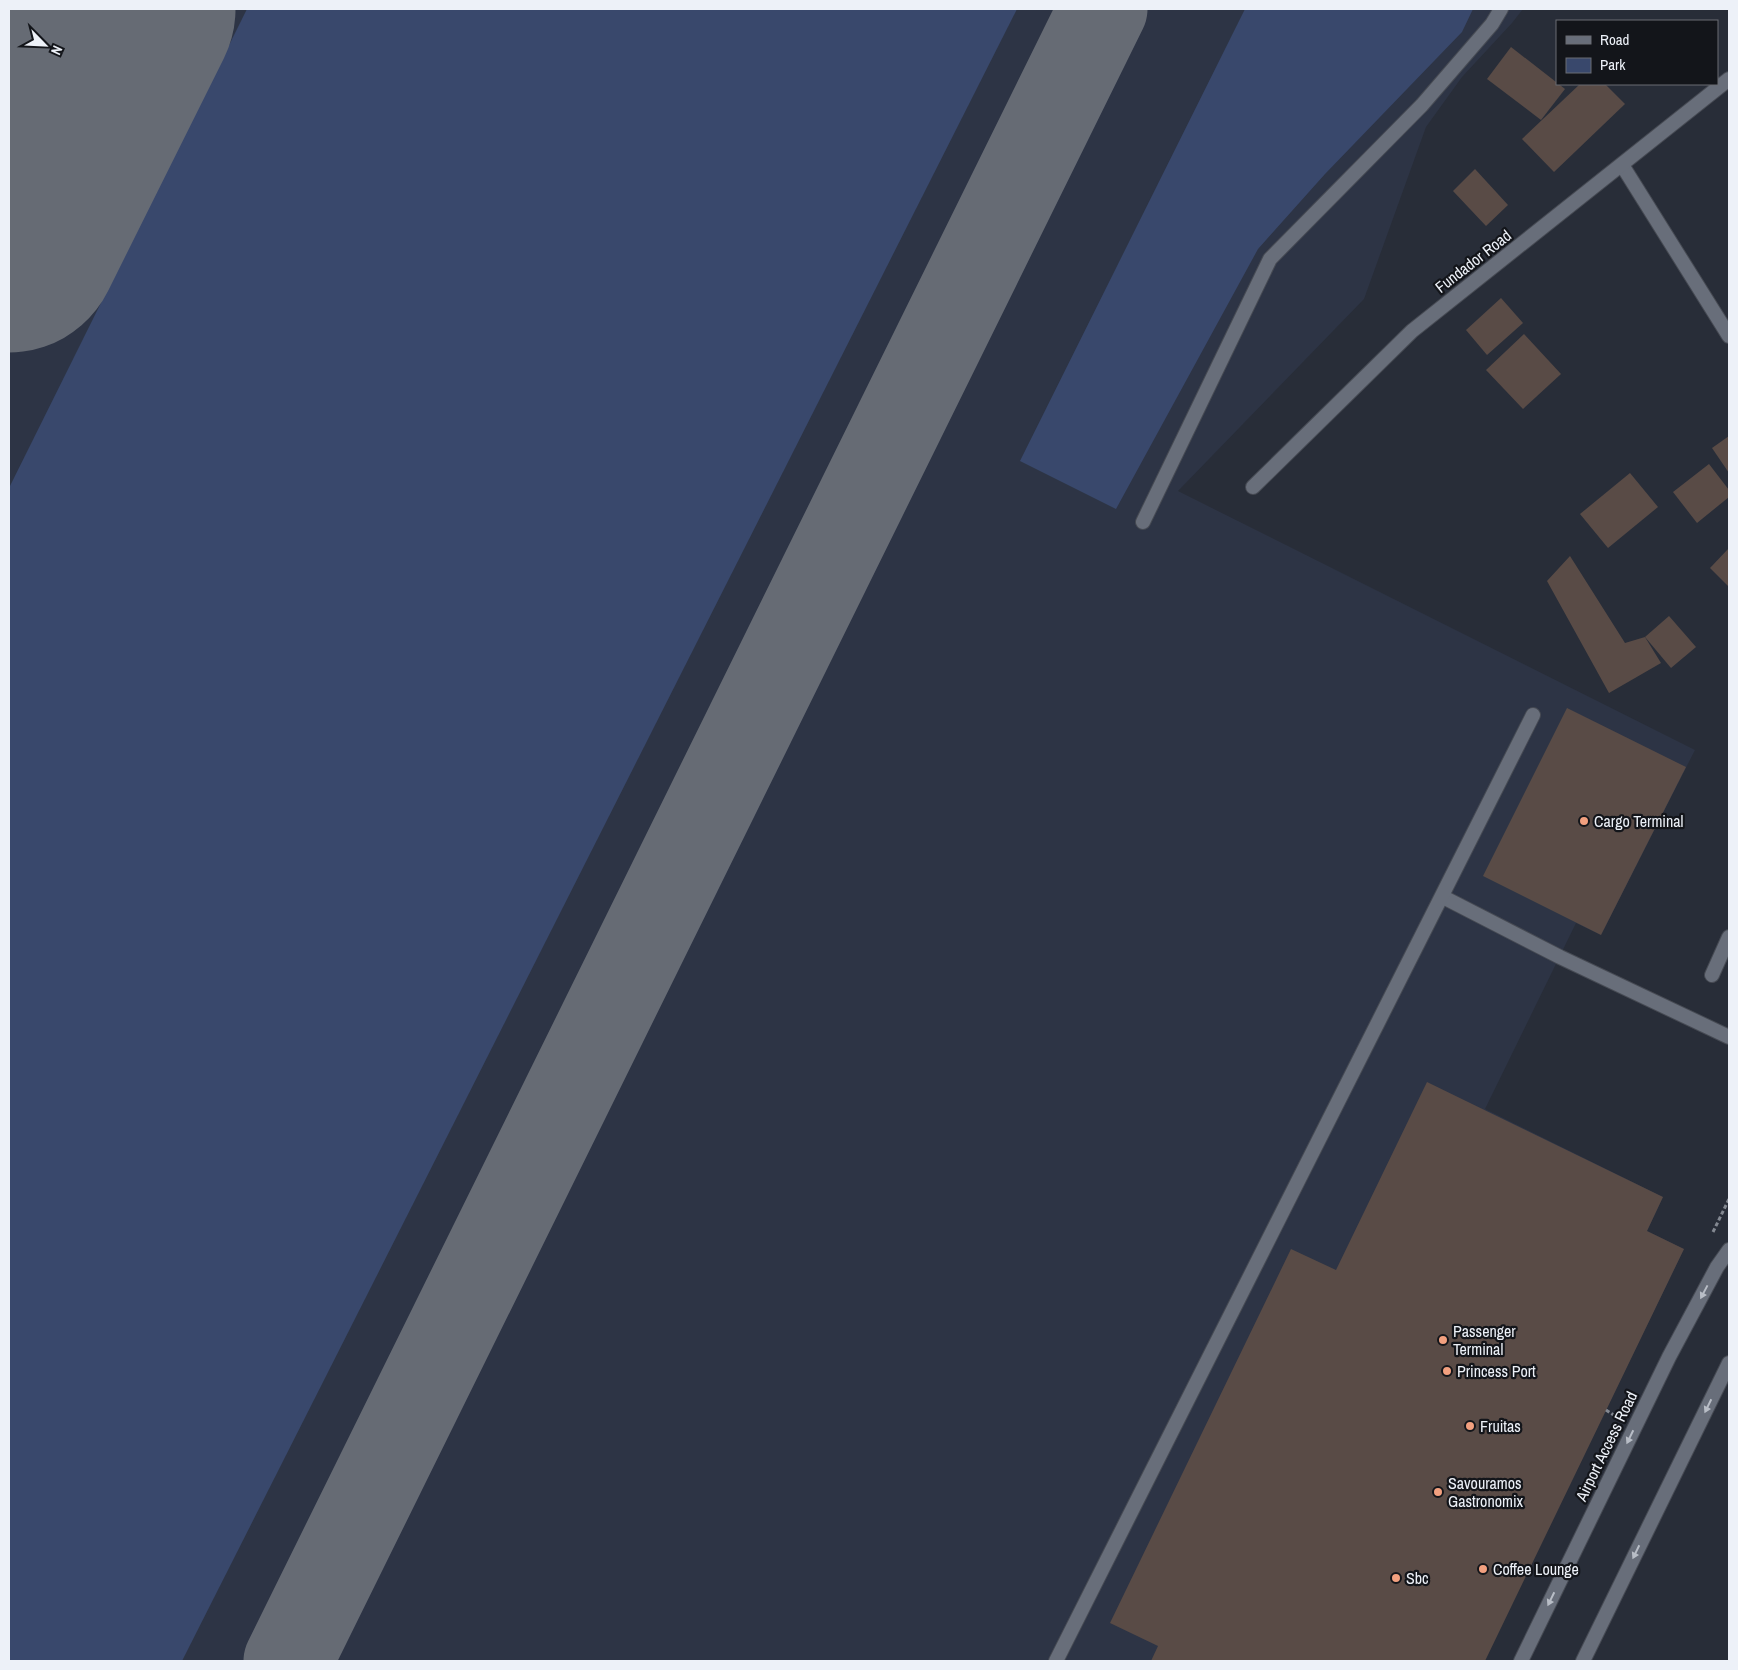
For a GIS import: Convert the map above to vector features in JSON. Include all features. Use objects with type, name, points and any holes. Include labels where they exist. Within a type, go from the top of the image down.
[{"type":"street","points":[[1143,522],[1270,259],[1422,105],[1492,24],[1501,9]]},
{"type":"street","name":"Fundador Road","points":[[1252,487],[1412,331],[1729,79]]},
{"type":"street","points":[[1622,165],[1729,336]]},
{"type":"street","points":[[1056,1661],[1533,716]]},
{"type":"street","points":[[1443,897],[1560,957],[1729,1037]]},
{"type":"street","points":[[1712,975],[1729,937]]},
{"type":"street","name":"Airport Access Road","points":[[1521,1661],[1669,1357],[1717,1267],[1729,1250]]},
{"type":"street","points":[[1583,1661],[1729,1362]]},
{"type":"shaded area","points":[[9,9],[1523,9],[1462,77],[1426,127],[1364,299],[1178,491],[1695,750],[1601,935],[1576,923],[1485,1109],[1663,1197],[1647,1231],[1684,1249],[1484,1661],[9,1661]]},
{"type":"green space","points":[[247,9],[1017,9],[182,1661],[9,1661],[9,488]]},
{"type":"green space","points":[[1245,9],[1473,9],[1462,32],[1325,174],[1258,249],[1116,509],[1020,461]]},
{"type":"building","points":[[1511,47],[1556,82],[1556,85],[1560,85],[1565,89],[1541,120],[1487,79]]},
{"type":"building","points":[[1579,85],[1606,85],[1625,104],[1554,172],[1522,139]]},
{"type":"building","points":[[1475,169],[1508,205],[1486,226],[1453,191]]},
{"type":"building","points":[[1501,298],[1523,323],[1487,355],[1466,330]]},
{"type":"building","points":[[1524,334],[1561,374],[1523,409],[1486,370]]},
{"type":"building","points":[[1729,436],[1729,473],[1712,448]]},
{"type":"building","points":[[1709,464],[1729,490],[1729,497],[1697,523],[1673,492]]},
{"type":"building","points":[[1630,473],[1658,507],[1608,548],[1580,514]]},
{"type":"building","points":[[1729,548],[1729,587],[1710,568]]},
{"type":"building","points":[[1570,556],[1625,643],[1645,637],[1661,663],[1609,693],[1547,581]]},
{"type":"building","points":[[1669,616],[1696,647],[1671,668],[1645,637]]},
{"type":"building","name":"Cargo Terminal","points":[[1567,708],[1686,767],[1601,935],[1483,876]]},
{"type":"building","name":"Passenger Terminal","points":[[1427,1082],[1663,1197],[1647,1231],[1684,1249],[1485,1661],[1151,1661],[1158,1646],[1110,1623],[1291,1249],[1336,1270]]},
{"type":"taxiway","points":[[288,1661],[1103,9]]},
{"type":"runway","points":[[9,242],[125,9]]},
{"type":"place","name":"Cargo Terminal","points":[[1584,821]]},
{"type":"place","name":"Passenger Terminal","points":[[1443,1340]]},
{"type":"place","name":"Princess Port","points":[[1447,1371]]},
{"type":"place","name":"Fruitas","points":[[1470,1426]]},
{"type":"place","name":"Savouramos Gastronomix","points":[[1438,1492]]},
{"type":"place","name":"Coffee Lounge","points":[[1483,1569]]},
{"type":"place","name":"Sbc","points":[[1396,1578]]}]
